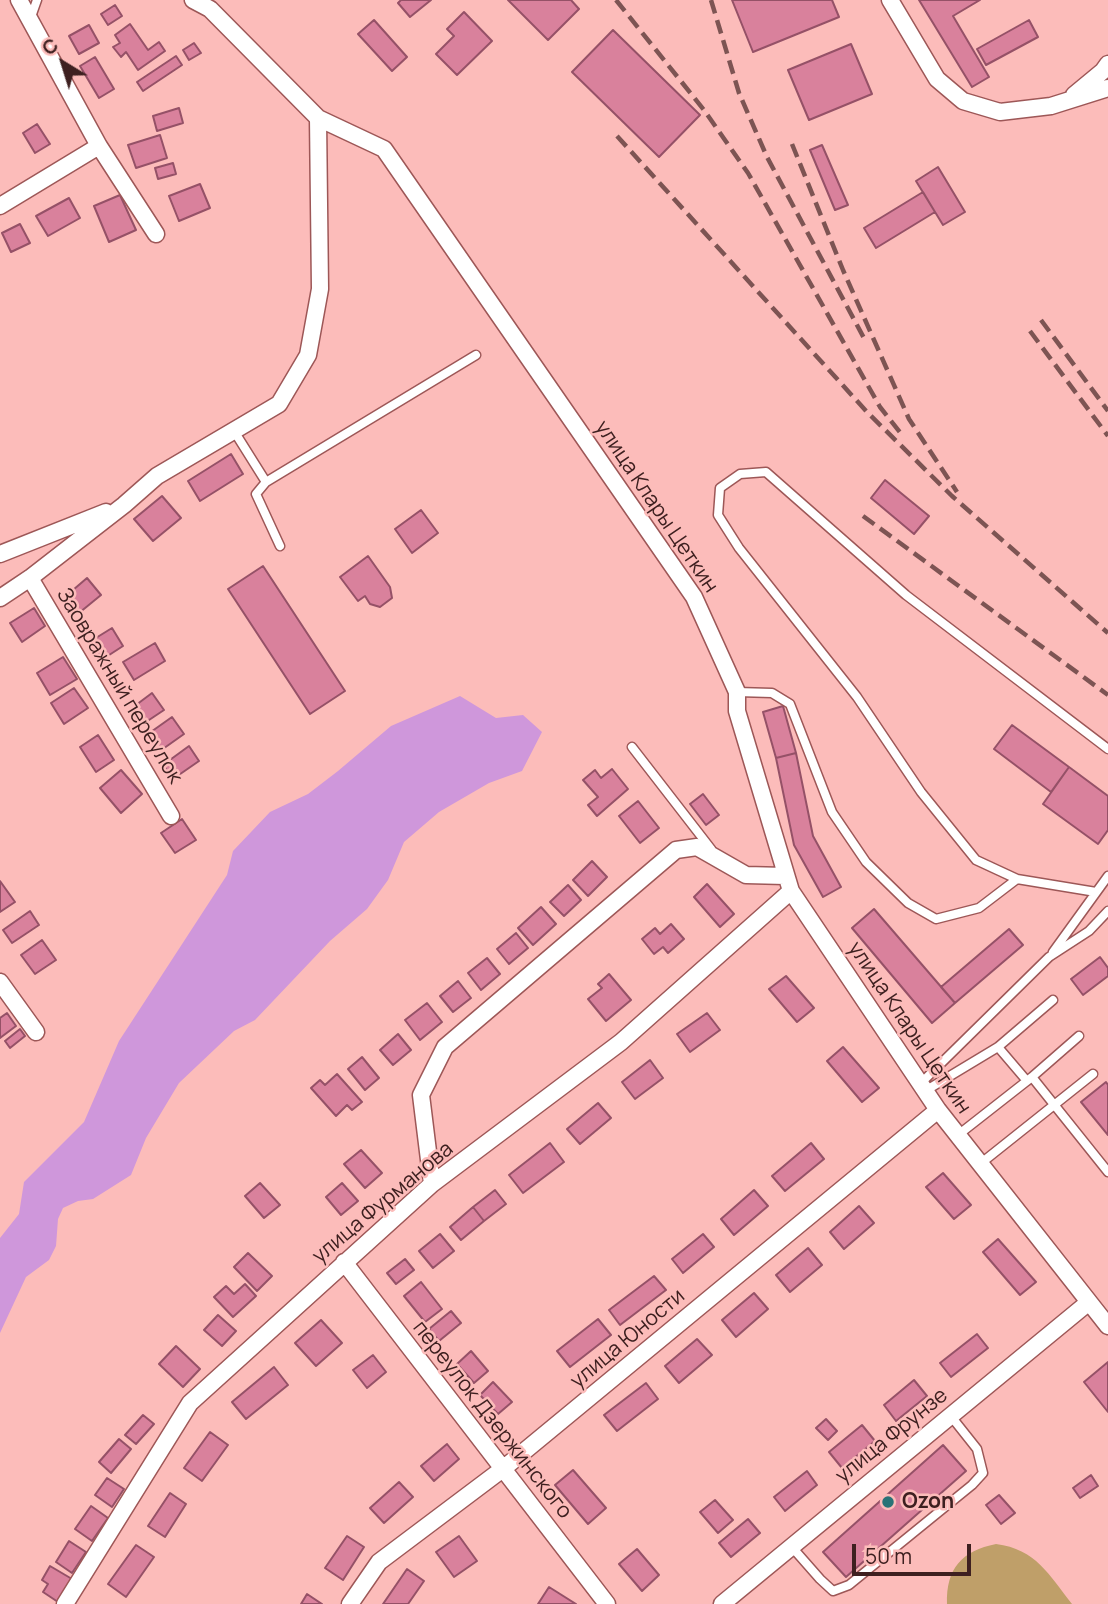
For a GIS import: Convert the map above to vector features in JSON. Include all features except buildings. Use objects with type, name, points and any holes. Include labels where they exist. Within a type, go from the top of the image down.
[{"type":"street","points":[[19,0],[99,146],[156,234]]},
{"type":"street","name":"улица Клары Цеткин","points":[[193,0],[210,9],[318,118],[384,149],[694,597],[737,692],[737,711],[788,884],[938,1110],[1108,1326]]},
{"type":"street","points":[[890,0],[937,79],[963,101],[1000,112],[1051,106],[1108,88]]},
{"type":"street","points":[[1051,106],[1076,93],[1108,64]]},
{"type":"street","points":[[0,598],[124,505],[157,476],[279,404],[308,355],[320,289],[318,118]]},
{"type":"street","points":[[0,206],[99,146]]},
{"type":"street","points":[[0,554],[124,505]]},
{"type":"street","name":"Заовражный переулок","points":[[30,578],[171,816]]},
{"type":"street","points":[[432,1184],[421,1095],[445,1047],[676,850],[697,847],[746,875],[788,884]]},
{"type":"street","name":"улица Фурманова","points":[[65,1604],[190,1403],[432,1184],[621,1042],[788,884]]},
{"type":"street","points":[[0,982],[36,1032]]},
{"type":"street","name":"улица Юности","points":[[350,1604],[379,1562],[504,1468],[938,1110]]},
{"type":"street","name":"переулок Дзержинского","points":[[344,1262],[607,1604]]},
{"type":"street","name":"улица Фрунзе","points":[[722,1604],[1089,1303]]},
{"type":"lane","points":[[30,20],[37,0]]},
{"type":"lane","points":[[280,546],[256,494],[266,482],[476,355]]},
{"type":"lane","points":[[234,431],[266,482]]},
{"type":"lane","points":[[1096,892],[1017,880],[976,860],[920,792],[857,696],[739,548],[718,515],[720,488],[740,474],[766,471],[906,594],[1108,749]]},
{"type":"lane","points":[[737,692],[772,693],[790,704],[832,812],[866,862],[908,903],[936,919],[979,908],[1017,880]]},
{"type":"lane","points":[[632,747],[717,857]]},
{"type":"lane","points":[[923,1087],[1049,957],[1108,876]]},
{"type":"lane","points":[[1049,957],[1090,931],[1108,912]]},
{"type":"lane","points":[[923,1087],[998,1047],[1053,1000]]},
{"type":"lane","points":[[958,1135],[1079,1036]]},
{"type":"lane","points":[[998,1047],[1054,1105],[1108,1172]]},
{"type":"lane","points":[[980,1164],[1093,1074]]},
{"type":"lane","points":[[792,1546],[834,1591],[849,1585],[962,1493],[983,1473],[976,1449],[950,1415]]},
{"type":"shaded area","points":[[460,696],[496,718],[523,715],[542,732],[522,771],[489,783],[439,812],[404,842],[388,880],[367,909],[330,941],[255,1020],[234,1031],[179,1083],[146,1138],[131,1175],[93,1199],[78,1201],[63,1208],[58,1219],[56,1246],[49,1260],[26,1277],[0,1333],[0,1238],[19,1214],[24,1182],[84,1122],[119,1041],[227,875],[233,851],[270,812],[308,794],[391,726]]},
{"type":"shaded area","points":[[996,1544],[1022,1551],[1032,1558],[1072,1604],[947,1604],[949,1580],[958,1563],[974,1551]]},
{"type":"railway","points":[[616,0],[704,110],[748,173],[880,407],[903,436]]},
{"type":"railway","points":[[711,0],[739,93],[767,157],[865,340]]},
{"type":"railway","points":[[617,136],[867,412],[952,496],[1108,633]]},
{"type":"railway","points":[[792,144],[843,270],[909,419],[957,492]]},
{"type":"railway","points":[[1041,320],[1108,411]]},
{"type":"railway","points":[[1030,331],[1108,436]]},
{"type":"railway","points":[[863,516],[1108,695]]},
{"type":"place","name":"Ozon","points":[[888,1502]]}]
